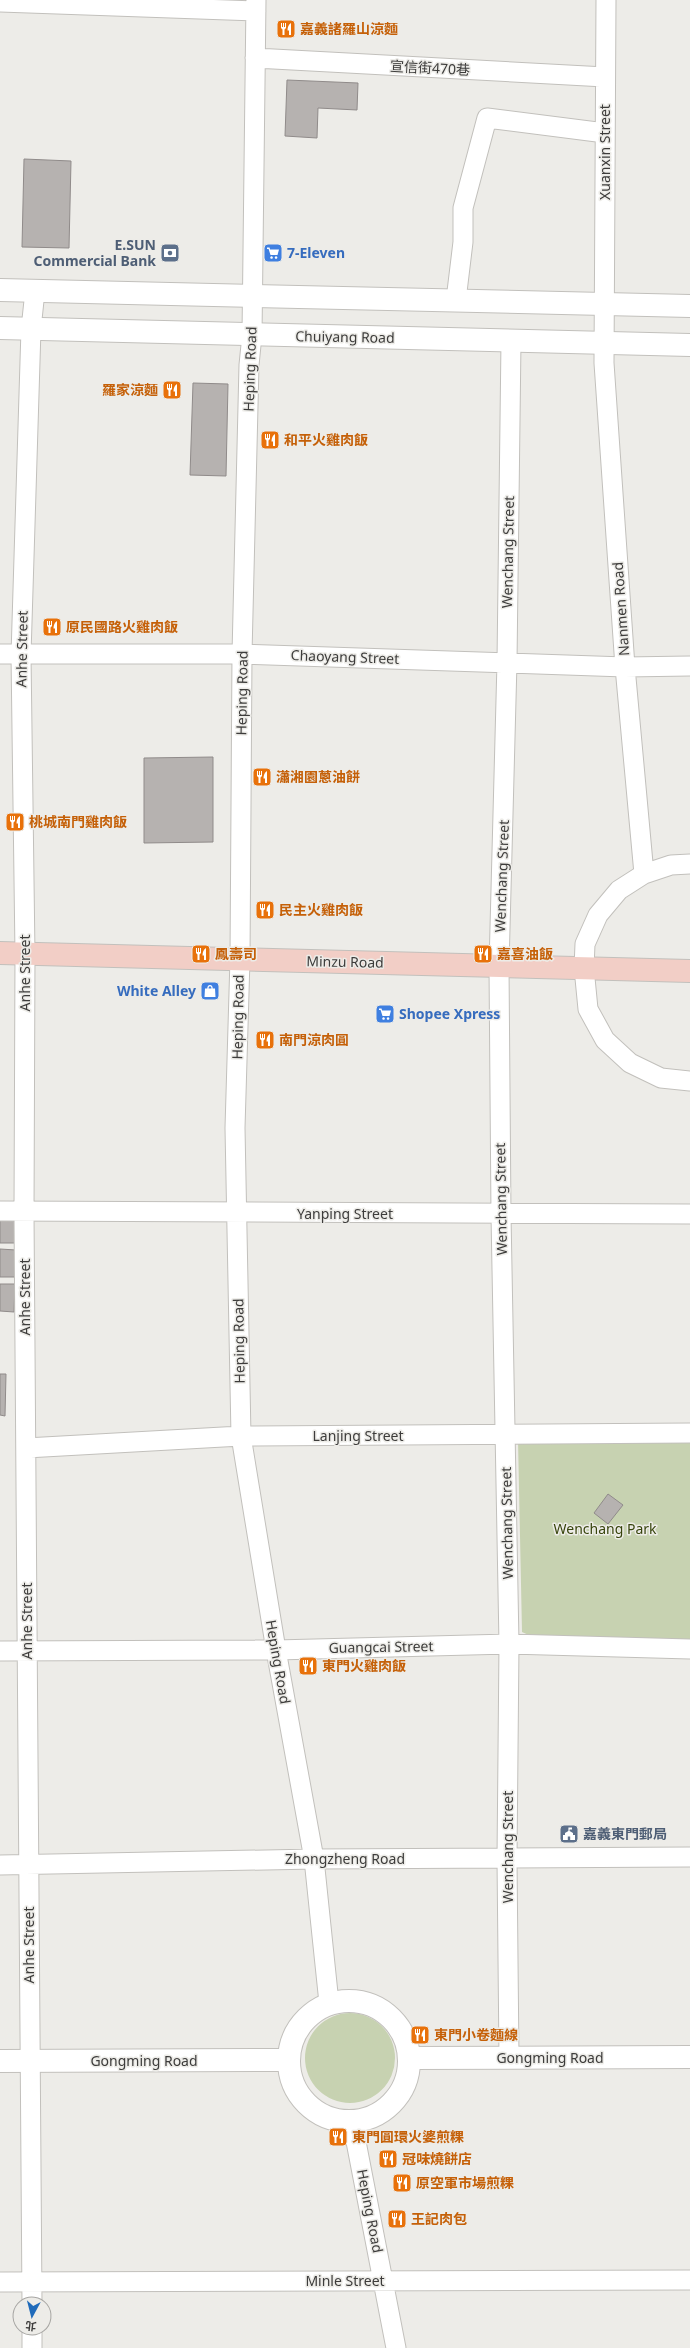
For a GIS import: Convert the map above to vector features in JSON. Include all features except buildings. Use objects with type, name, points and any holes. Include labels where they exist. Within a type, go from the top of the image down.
[{"type":"main road","name":"Minzu Road","points":[[0,953],[690,971]]},
{"type":"street","name":"Xuanxin Street","points":[[604,343],[606,0]]},
{"type":"street","points":[[0,2],[256,5]]},
{"type":"street","name":"Heping Road","points":[[256,5],[252,335],[249,366],[242,654],[240,959],[235,1128],[241,1436],[276,1650],[314,1859],[328,2003]]},
{"type":"street","name":"宣信街470巷","points":[[255,58],[605,78]]},
{"type":"street","points":[[456,300],[463,242],[463,208],[487,118],[605,133]]},
{"type":"street","points":[[0,290],[690,306]]},
{"type":"street","name":"Anhe Street","points":[[32,2296],[24,1213],[25,954],[21,655],[31,329],[35,291]]},
{"type":"street","name":"Chuiyang Road","points":[[0,328],[690,346]]},
{"type":"street","name":"Wenchang Street","points":[[509,2058],[507,1859],[509,1644],[501,1215],[499,966],[507,662],[511,341]]},
{"type":"street","name":"Nanmen Road","points":[[604,343],[625,667],[644,874]]},
{"type":"street","name":"Chaoyang Street","points":[[0,654],[242,654],[625,667],[690,666]]},
{"type":"street","points":[[690,864],[672,865],[644,874],[619,890],[598,915],[585,944],[584,968],[588,1009],[605,1040],[630,1063],[661,1078],[690,1081]]},
{"type":"street","name":"Yanping Street","points":[[0,1211],[24,1213],[237,1214],[690,1214]]},
{"type":"street","name":"Lanjing Street","points":[[26,1448],[241,1436],[690,1433]]},
{"type":"street","name":"Guangcai Street","points":[[0,1651],[276,1650],[509,1644],[690,1649]]},
{"type":"street","name":"Zhongzheng Road","points":[[0,1865],[314,1859],[690,1857]]},
{"type":"street","points":[[356,2002],[373,2006],[387,2015],[398,2027],[406,2042],[409,2058],[405,2083],[400,2094],[387,2108],[371,2117],[352,2121],[332,2118],[312,2109],[295,2087],[290,2074],[289,2060],[291,2043],[298,2028],[310,2016],[328,2003],[356,2002]]},
{"type":"street","name":"Gongming Road","points":[[409,2058],[690,2057]]},
{"type":"street","name":"Gongming Road","points":[[0,2062],[289,2060]]},
{"type":"street","name":"Heping Road","points":[[352,2121],[396,2348]]},
{"type":"street","name":"Minle Street","points":[[0,2282],[690,2280]]},
{"type":"street","points":[[32,2336],[32,2348]]},
{"type":"green space","name":"Wenchang Park","points":[[690,1439],[690,1641],[533,1637],[522,1632],[518,1440]]},
{"type":"green space","points":[[350,2013],[367,2017],[382,2026],[391,2041],[395,2058],[391,2075],[382,2090],[367,2099],[350,2103],[333,2099],[318,2090],[309,2075],[305,2058],[309,2041],[318,2026],[333,2017]]},
{"type":"place","name":"嘉義諸羅山涼麵","points":[[286,29]]},
{"type":"place","name":"E.SUN Commercial Bank","points":[[170,253]]},
{"type":"place","name":"7-Eleven","points":[[273,253]]},
{"type":"place","name":"羅家涼麵","points":[[172,390]]},
{"type":"place","name":"和平火雞肉飯","points":[[270,440]]},
{"type":"place","name":"原民國路火雞肉飯","points":[[52,627]]},
{"type":"place","name":"瀟湘園蔥油餅","points":[[262,777]]},
{"type":"place","name":"桃城南門雞肉飯","points":[[15,822]]},
{"type":"place","name":"民主火雞肉飯","points":[[265,910]]},
{"type":"place","name":"鳳壽司","points":[[201,954]]},
{"type":"place","name":"嘉喜油飯","points":[[483,954]]},
{"type":"place","name":"White Alley","points":[[210,991]]},
{"type":"place","name":"Shopee Xpress","points":[[385,1014]]},
{"type":"place","name":"南門涼肉圓","points":[[265,1040]]},
{"type":"place","name":"東門火雞肉飯","points":[[308,1666]]},
{"type":"place","name":"嘉義東門郵局","points":[[569,1834]]},
{"type":"place","name":"東門小卷麵線","points":[[420,2035]]},
{"type":"place","name":"東門圓環火婆煎粿","points":[[338,2137]]},
{"type":"place","name":"冠味燒餅店","points":[[388,2159]]},
{"type":"place","name":"原空軍市場煎粿","points":[[402,2183]]},
{"type":"place","name":"王記肉包","points":[[397,2219]]}]
